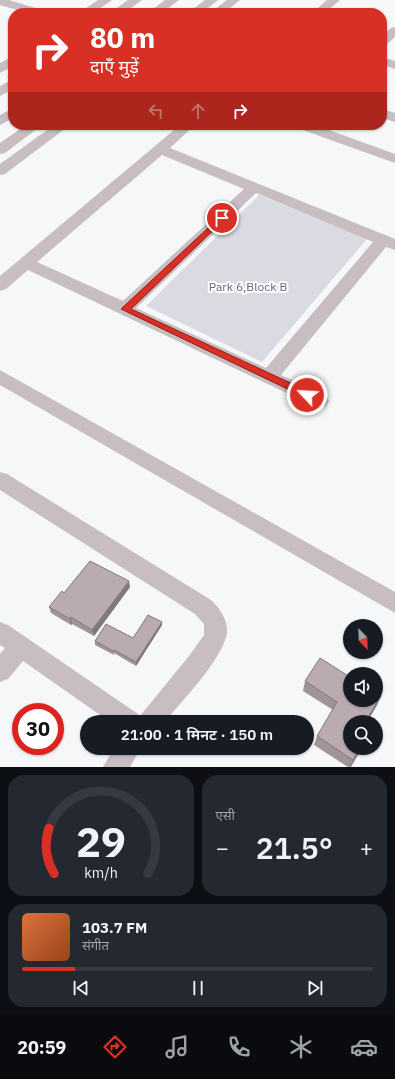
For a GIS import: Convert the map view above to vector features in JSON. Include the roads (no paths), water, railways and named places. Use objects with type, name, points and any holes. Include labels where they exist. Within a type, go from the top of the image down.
[{"type":"street","points":[[94,8],[106,0]]},
{"type":"street","points":[[124,8],[136,0]]},
{"type":"street","points":[[161,8],[173,0]]},
{"type":"street","points":[[201,8],[212,0]]},
{"type":"street","points":[[223,8],[234,0]]},
{"type":"street","points":[[324,8],[334,0]]},
{"type":"street","points":[[0,1],[24,8]]},
{"type":"street","points":[[387,38],[395,31]]},
{"type":"street","points":[[0,122],[8,116]]},
{"type":"street","points":[[0,150],[28,130]]},
{"type":"street","points":[[0,171],[56,130]]},
{"type":"street","points":[[0,284],[182,130]]},
{"type":"street","points":[[315,130],[395,160]]},
{"type":"street","points":[[160,149],[389,243],[269,377]]},
{"type":"street","points":[[125,309],[254,187]]},
{"type":"street","points":[[26,263],[320,401]]},
{"type":"street","points":[[0,377],[395,603]]},
{"type":"street","points":[[0,480],[203,606],[214,617],[216,633],[209,649],[155,715]]},
{"type":"street","points":[[0,632],[120,715]]},
{"type":"street","points":[[0,672],[21,647]]},
{"type":"street","points":[[115,767],[124,755]]},
{"type":"park label","name":"Park 6,Block B","points":[[248,287]]}]
